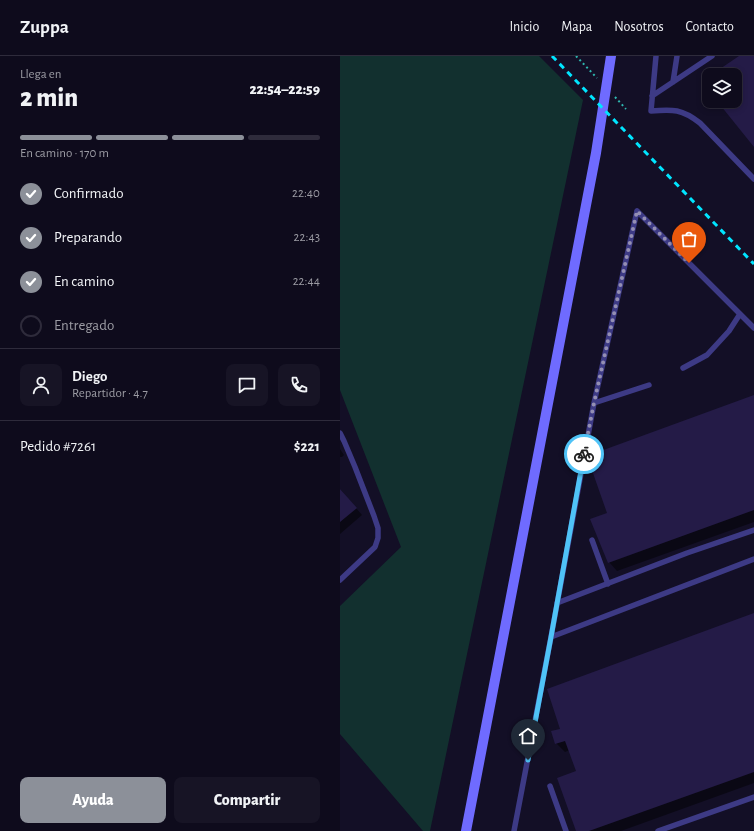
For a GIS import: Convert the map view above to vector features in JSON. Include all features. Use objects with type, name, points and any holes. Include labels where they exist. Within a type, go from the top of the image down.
[{"type":"main road","points":[[466,831],[596,153],[611,56]]},
{"type":"lane","points":[[656,56],[651,111],[681,111],[691,116],[700,123],[754,179]]},
{"type":"lane","points":[[674,82],[677,56]]},
{"type":"lane","points":[[652,96],[712,56]]},
{"type":"lane","points":[[514,831],[594,403],[637,211],[754,328]]},
{"type":"lane","points":[[683,368],[707,355],[730,330],[740,314]]},
{"type":"lane","points":[[594,403],[649,385]]},
{"type":"lane","points":[[340,433],[355,467],[378,528],[378,538],[375,547],[340,580]]},
{"type":"lane","points":[[557,604],[687,553],[754,530]]},
{"type":"lane","points":[[592,540],[608,584]]},
{"type":"lane","points":[[551,637],[754,559]]},
{"type":"lane","points":[[550,786],[566,831]]},
{"type":"lane","points":[[658,831],[754,797]]},
{"type":"green space","points":[[340,56],[539,56],[583,100],[430,831],[423,831],[340,734],[340,606],[401,547],[340,390]]},
{"type":"building","points":[[739,56],[754,56],[754,147],[723,108],[742,108],[742,68],[721,68]]},
{"type":"building","points":[[754,395],[754,510],[608,563],[590,519],[607,513],[587,456]]},
{"type":"building","points":[[340,489],[357,508],[340,522]]},
{"type":"building","points":[[754,613],[754,772],[589,831],[576,831],[557,778],[576,771],[565,741],[555,744],[551,731],[560,729],[547,689]]},
{"type":"railway","points":[[552,56],[754,264]]},
{"type":"way so far","points":[[584,454],[637,211],[689,263]]},
{"type":"route","points":[[528,760],[584,454]]}]
